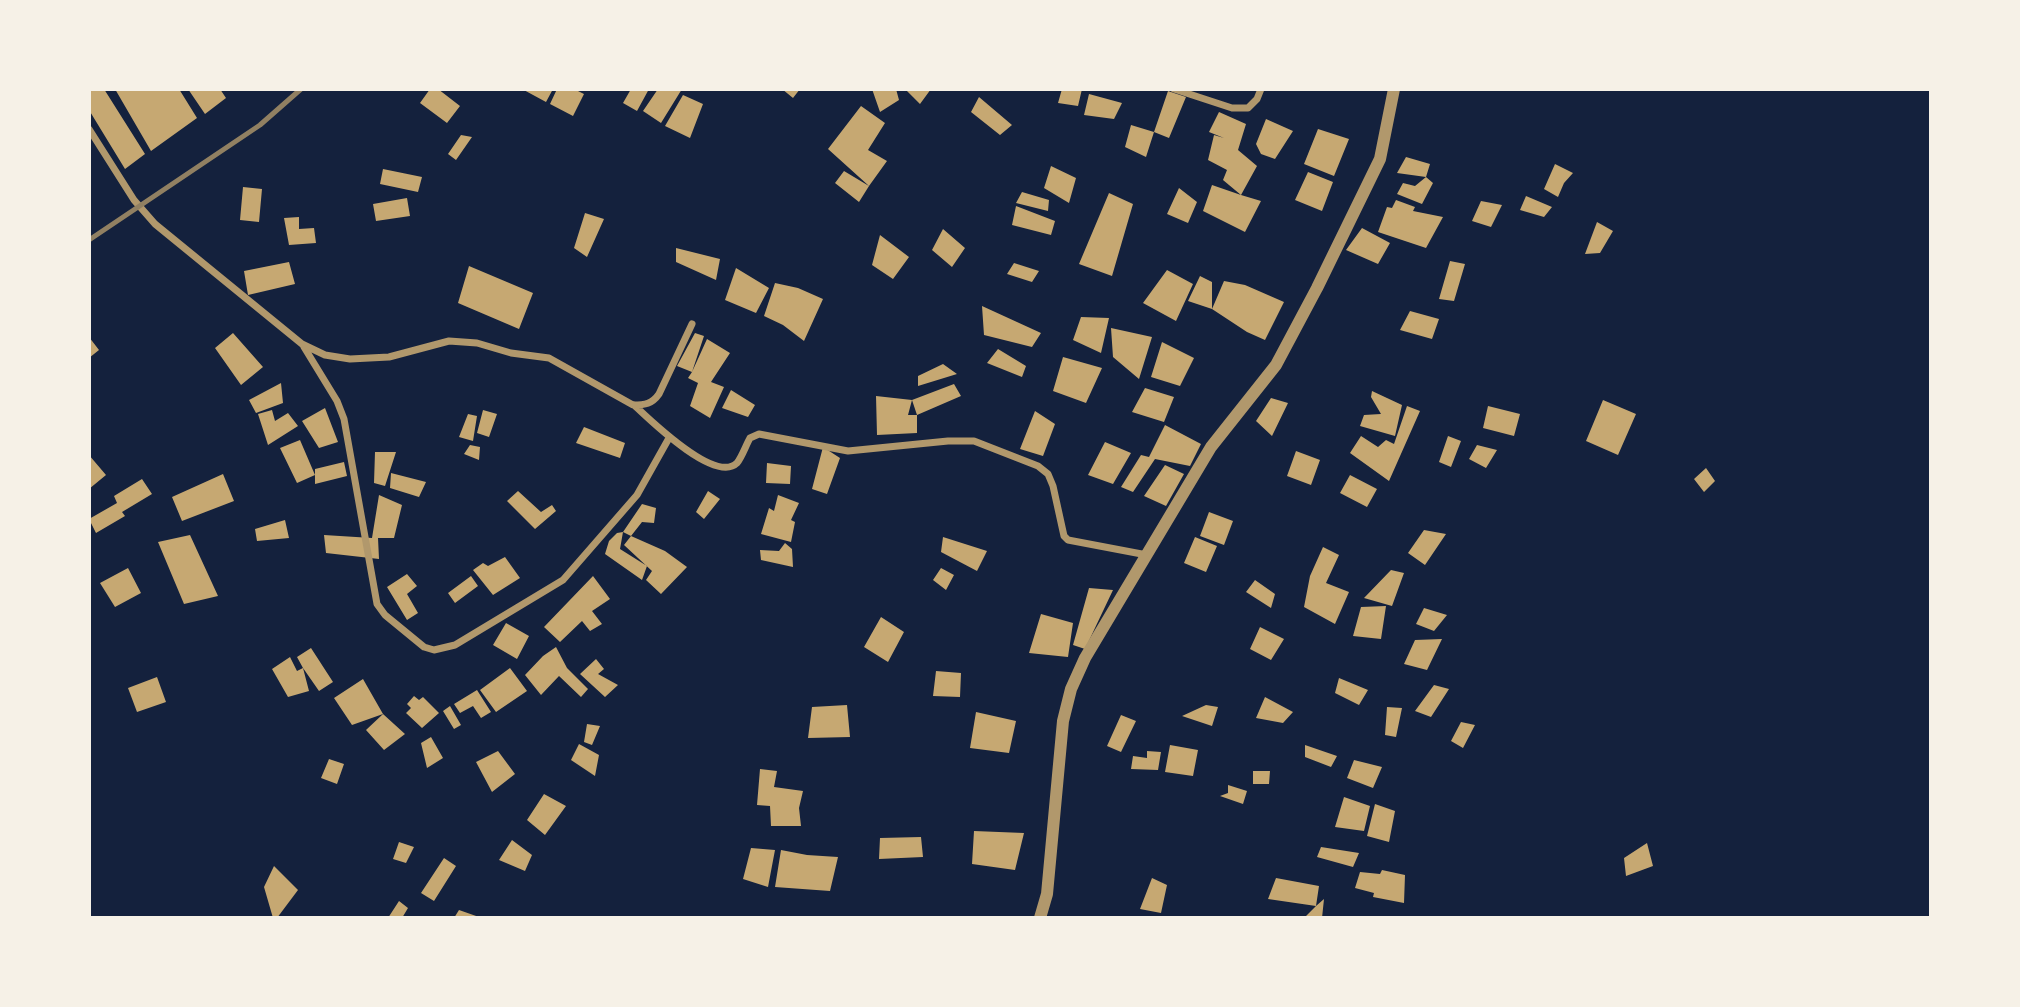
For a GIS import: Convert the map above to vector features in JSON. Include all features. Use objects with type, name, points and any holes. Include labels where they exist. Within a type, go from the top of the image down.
[{"type":"street","points":[[1174,89],[1232,108],[1248,108],[1257,99],[1261,89]]},
{"type":"street","points":[[1040,918],[1046,894],[1063,721],[1071,689],[1084,658],[1211,447],[1276,365],[1380,159],[1394,89]]},
{"type":"street","points":[[89,129],[134,200],[155,224],[302,344],[325,355],[350,359],[390,357],[449,341],[477,343],[511,353],[548,358],[634,405],[669,438],[718,466],[737,463],[750,438],[759,434],[848,451],[974,441],[1038,466],[1048,474],[1064,536],[1068,540],[1147,555]]},
{"type":"street","points":[[634,405],[653,402],[659,394],[692,324]]},
{"type":"street","points":[[302,344],[337,401],[344,419],[377,604],[385,615],[424,647],[434,650],[455,645],[563,580],[637,495],[669,438]]},
{"type":"building","points":[[89,89],[104,89],[145,154],[125,169],[89,110]]},
{"type":"building","points":[[115,89],[179,89],[197,118],[151,151]]},
{"type":"building","points":[[188,89],[220,89],[226,98],[205,114]]},
{"type":"building","points":[[430,89],[438,89],[460,106],[447,123],[420,103]]},
{"type":"building","points":[[522,89],[553,89],[546,102]]},
{"type":"building","points":[[557,89],[574,89],[584,94],[573,116],[550,104]]},
{"type":"building","points":[[631,89],[649,89],[637,111],[623,103]]},
{"type":"building","points":[[658,89],[682,89],[661,123],[643,111]]},
{"type":"building","points":[[782,89],[800,89],[793,98]]},
{"type":"building","points":[[872,89],[896,89],[899,100],[880,112]]},
{"type":"building","points":[[905,89],[931,89],[920,104]]},
{"type":"building","points":[[1062,89],[1082,89],[1078,106],[1058,103]]},
{"type":"building","points":[[1168,91],[1186,97],[1169,138],[1154,132]]},
{"type":"building","points":[[1089,94],[1122,103],[1114,119],[1084,115]]},
{"type":"building","points":[[683,95],[703,104],[690,138],[665,126]]},
{"type":"building","points":[[979,97],[1012,125],[1000,135],[971,112]]},
{"type":"building","points":[[861,106],[885,123],[868,150],[887,161],[869,186],[828,149]]},
{"type":"building","points":[[1219,112],[1246,124],[1238,150],[1257,166],[1241,195],[1223,180],[1227,170],[1208,160],[1214,135],[1224,138],[1209,132]]},
{"type":"building","points":[[1266,119],[1293,131],[1275,159],[1261,154],[1256,144]]},
{"type":"building","points":[[1131,125],[1154,132],[1146,157],[1125,147]]},
{"type":"building","points":[[1318,129],[1349,139],[1334,176],[1304,164]]},
{"type":"building","points":[[461,135],[472,137],[456,160],[448,154]]},
{"type":"building","points":[[1406,157],[1430,164],[1426,177],[1397,173]]},
{"type":"building","points":[[1555,164],[1573,173],[1564,183],[1558,197],[1544,189]]},
{"type":"building","points":[[1051,166],[1076,178],[1069,203],[1044,188]]},
{"type":"building","points":[[383,169],[422,177],[418,192],[380,184]]},
{"type":"building","points":[[844,171],[869,186],[859,202],[835,183]]},
{"type":"building","points":[[1308,172],[1333,182],[1322,211],[1295,200]]},
{"type":"building","points":[[1426,177],[1433,183],[1422,204],[1397,194],[1403,183],[1415,186]]},
{"type":"building","points":[[1212,185],[1261,201],[1245,232],[1203,211]]},
{"type":"building","points":[[243,187],[262,189],[259,222],[240,220]]},
{"type":"building","points":[[1179,188],[1197,202],[1188,223],[1167,214]]},
{"type":"building","points":[[1022,192],[1049,200],[1048,211],[1016,203]]},
{"type":"building","points":[[1109,193],[1133,204],[1112,276],[1079,264]]},
{"type":"building","points":[[1526,196],[1552,207],[1544,217],[1520,210]]},
{"type":"building","points":[[407,198],[410,216],[376,221],[373,204]]},
{"type":"building","points":[[1396,200],[1415,207],[1413,211],[1443,217],[1426,248],[1378,232],[1387,207],[1392,208]]},
{"type":"building","points":[[1481,201],[1502,205],[1491,227],[1472,221]]},
{"type":"building","points":[[1016,206],[1055,221],[1051,235],[1012,225]]},
{"type":"building","points":[[585,213],[604,219],[587,257],[574,248]]},
{"type":"building","points":[[299,217],[299,229],[314,228],[316,243],[289,245],[284,218]]},
{"type":"building","points":[[1597,222],[1613,231],[1600,253],[1585,254]]},
{"type":"building","points":[[1362,228],[1390,243],[1378,264],[1346,250]]},
{"type":"building","points":[[943,229],[965,248],[952,267],[932,250]]},
{"type":"building","points":[[880,235],[909,257],[893,279],[872,265]]},
{"type":"building","points":[[676,248],[720,259],[716,280],[676,262]]},
{"type":"building","points":[[1450,261],[1465,264],[1454,301],[1439,299]]},
{"type":"building","points":[[289,262],[295,284],[248,295],[244,271]]},
{"type":"building","points":[[1014,263],[1039,271],[1032,282],[1007,274]]},
{"type":"building","points":[[469,266],[533,293],[519,329],[458,303]]},
{"type":"building","points":[[736,268],[769,288],[756,313],[725,300]]},
{"type":"building","points":[[1167,270],[1193,284],[1176,321],[1143,303]]},
{"type":"building","points":[[1200,276],[1212,282],[1212,309],[1188,301]]},
{"type":"building","points":[[1224,281],[1245,285],[1284,302],[1265,340],[1247,332],[1212,309]]},
{"type":"building","points":[[775,283],[798,288],[823,299],[804,341],[783,325],[764,316]]},
{"type":"building","points":[[982,306],[1041,333],[1032,347],[984,335]]},
{"type":"building","points":[[1410,311],[1439,319],[1432,339],[1400,330]]},
{"type":"building","points":[[1081,317],[1109,318],[1101,353],[1073,340]]},
{"type":"building","points":[[1111,328],[1152,337],[1139,379],[1113,357]]},
{"type":"building","points":[[233,333],[263,367],[241,385],[215,348]]},
{"type":"building","points":[[695,333],[704,336],[692,372],[677,366]]},
{"type":"building","points":[[89,337],[99,350],[89,358]]},
{"type":"building","points":[[707,339],[730,353],[711,382],[724,387],[710,418],[690,406],[698,383],[688,378]]},
{"type":"building","points":[[1162,342],[1194,358],[1180,386],[1151,377]]},
{"type":"building","points":[[998,349],[1026,366],[1022,377],[987,363]]},
{"type":"building","points":[[1063,357],[1102,368],[1086,403],[1053,391]]},
{"type":"building","points":[[943,364],[957,374],[918,386],[918,376]]},
{"type":"building","points":[[281,383],[283,403],[256,413],[249,400]]},
{"type":"building","points":[[954,384],[961,396],[917,415],[912,400]]},
{"type":"building","points":[[1145,388],[1174,397],[1164,422],[1132,412]]},
{"type":"building","points":[[731,390],[755,405],[748,417],[722,408]]},
{"type":"building","points":[[1372,391],[1402,405],[1395,436],[1360,426],[1364,415],[1381,414],[1371,397]]},
{"type":"building","points":[[876,396],[912,400],[908,415],[917,415],[917,433],[877,435]]},
{"type":"building","points":[[1271,398],[1288,403],[1272,436],[1256,421]]},
{"type":"building","points":[[1603,400],[1636,414],[1618,455],[1586,441]]},
{"type":"building","points":[[1407,406],[1420,411],[1389,481],[1350,453],[1361,436],[1378,447],[1386,440],[1394,444]]},
{"type":"building","points":[[1488,406],[1520,414],[1514,436],[1483,428]]},
{"type":"building","points":[[325,408],[338,442],[319,448],[302,421]]},
{"type":"building","points":[[272,410],[275,421],[288,413],[298,426],[268,445],[258,414]]},
{"type":"building","points":[[483,410],[497,414],[489,437],[477,433]]},
{"type":"building","points":[[1035,411],[1055,424],[1043,456],[1020,449]]},
{"type":"building","points":[[468,414],[477,416],[473,441],[459,437]]},
{"type":"building","points":[[1165,425],[1201,444],[1190,466],[1155,459],[1133,492],[1121,487],[1141,455],[1149,457]]},
{"type":"building","points":[[584,427],[625,443],[620,458],[576,443]]},
{"type":"building","points":[[1448,436],[1461,441],[1451,467],[1439,462]]},
{"type":"building","points":[[300,440],[315,475],[297,483],[280,448]]},
{"type":"building","points":[[1105,442],[1131,453],[1113,484],[1088,475]]},
{"type":"building","points":[[470,445],[480,447],[479,460],[464,454]]},
{"type":"building","points":[[1477,445],[1497,450],[1486,468],[1469,459]]},
{"type":"building","points":[[823,447],[840,458],[827,494],[812,489]]},
{"type":"building","points":[[1296,451],[1320,460],[1311,485],[1287,476]]},
{"type":"building","points":[[375,452],[396,452],[385,486],[374,483]]},
{"type":"building","points":[[89,455],[106,475],[89,489]]},
{"type":"building","points":[[344,462],[347,476],[315,484],[315,469]]},
{"type":"building","points":[[767,463],[791,466],[790,484],[766,483]]},
{"type":"building","points":[[1165,465],[1184,474],[1166,506],[1144,496]]},
{"type":"building","points":[[1706,468],[1715,481],[1704,492],[1694,479]]},
{"type":"building","points":[[391,473],[426,482],[419,497],[390,488]]},
{"type":"building","points":[[223,474],[234,501],[182,521],[172,497]]},
{"type":"building","points":[[1350,475],[1377,489],[1367,507],[1340,493]]},
{"type":"building","points":[[142,479],[152,494],[122,512],[125,516],[96,533],[89,519],[117,503],[114,496]]},
{"type":"building","points":[[518,491],[541,512],[552,505],[556,511],[535,529],[507,501]]},
{"type":"building","points":[[708,491],[720,499],[704,519],[696,512]]},
{"type":"building","points":[[379,495],[402,505],[394,538],[378,538],[379,559],[326,553],[324,535],[372,538]]},
{"type":"building","points":[[778,495],[799,503],[791,520],[795,522],[791,542],[761,534],[769,508],[774,511]]},
{"type":"building","points":[[642,504],[656,508],[654,523],[642,522],[631,536],[623,532]]},
{"type":"building","points":[[1209,512],[1233,521],[1224,545],[1200,536]]},
{"type":"building","points":[[285,520],[289,538],[257,541],[255,529]]},
{"type":"building","points":[[1424,530],[1446,534],[1425,565],[1408,553]]},
{"type":"building","points":[[623,532],[620,549],[647,566],[642,580],[605,554],[609,541],[617,533]]},
{"type":"building","points":[[190,535],[218,596],[184,604],[158,542]]},
{"type":"building","points":[[631,536],[665,551],[687,567],[661,594],[646,580],[652,571],[624,545]]},
{"type":"building","points":[[943,537],[987,551],[977,571],[941,552]]},
{"type":"building","points":[[1195,537],[1217,546],[1206,572],[1184,563]]},
{"type":"building","points":[[785,543],[792,549],[793,567],[761,560],[760,550],[779,551]]},
{"type":"building","points":[[1323,547],[1339,555],[1326,583],[1349,592],[1335,624],[1304,607],[1310,576]]},
{"type":"building","points":[[505,557],[520,578],[493,595],[473,570],[483,563],[488,566]]},
{"type":"building","points":[[128,568],[141,593],[115,607],[100,583]]},
{"type":"building","points":[[941,568],[954,575],[946,590],[933,580]]},
{"type":"building","points":[[1391,570],[1404,573],[1392,606],[1364,598]]},
{"type":"building","points":[[407,574],[417,586],[407,594],[418,613],[407,620],[387,587]]},
{"type":"building","points":[[471,576],[478,586],[455,603],[448,593]]},
{"type":"building","points":[[593,576],[610,599],[592,611],[602,624],[590,631],[582,621],[560,642],[544,627]]},
{"type":"building","points":[[1255,580],[1275,594],[1271,608],[1246,592]]},
{"type":"building","points":[[1089,588],[1113,590],[1085,649],[1073,645]]},
{"type":"building","points":[[1386,606],[1381,639],[1353,636],[1361,607]]},
{"type":"building","points":[[1424,608],[1447,615],[1434,631],[1416,624]]},
{"type":"building","points":[[1041,614],[1073,623],[1068,657],[1029,653]]},
{"type":"building","points":[[881,617],[904,632],[888,662],[864,647]]},
{"type":"building","points":[[506,623],[529,636],[517,659],[493,645]]},
{"type":"building","points":[[1260,627],[1284,639],[1271,660],[1250,649]]},
{"type":"building","points":[[1442,639],[1427,670],[1404,664],[1415,640]]},
{"type":"building","points":[[556,647],[567,668],[588,689],[581,697],[559,676],[541,695],[525,675]]},
{"type":"building","points":[[311,648],[333,682],[319,691],[297,657]]},
{"type":"building","points":[[290,657],[297,671],[303,668],[309,691],[288,697],[272,669]]},
{"type":"building","points":[[596,659],[604,669],[598,674],[618,685],[605,697],[580,674]]},
{"type":"building","points":[[510,668],[527,691],[496,712],[480,690]]},
{"type":"building","points":[[936,671],[961,673],[960,697],[933,696]]},
{"type":"building","points":[[157,677],[166,702],[137,712],[128,688]]},
{"type":"building","points":[[1339,678],[1368,690],[1359,705],[1335,693]]},
{"type":"building","points":[[363,679],[383,714],[352,725],[334,698]]},
{"type":"building","points":[[1434,685],[1449,689],[1431,717],[1415,711]]},
{"type":"building","points":[[477,690],[491,712],[481,718],[473,706],[460,713],[454,704]]},
{"type":"building","points":[[414,696],[419,700],[423,697],[439,713],[422,728],[406,713],[411,708],[407,704]]},
{"type":"building","points":[[1265,697],[1293,712],[1283,723],[1256,718]]},
{"type":"building","points":[[847,705],[850,737],[808,738],[812,707]]},
{"type":"building","points":[[1206,705],[1218,707],[1212,726],[1182,716]]},
{"type":"building","points":[[450,706],[461,725],[454,729],[443,711]]},
{"type":"building","points":[[1387,707],[1402,708],[1396,737],[1385,735]]},
{"type":"building","points":[[976,712],[1016,721],[1009,753],[970,748]]},
{"type":"building","points":[[383,714],[405,734],[384,750],[366,730]]},
{"type":"building","points":[[1121,715],[1136,721],[1121,752],[1107,746]]},
{"type":"building","points":[[1461,722],[1475,725],[1463,748],[1451,741]]},
{"type":"building","points":[[587,724],[600,726],[592,745],[584,742]]},
{"type":"building","points":[[431,737],[443,758],[427,768],[421,743]]},
{"type":"building","points":[[579,744],[599,755],[595,776],[571,760]]},
{"type":"building","points":[[1170,745],[1198,750],[1193,776],[1165,772]]},
{"type":"building","points":[[1305,745],[1337,756],[1331,767],[1305,757]]},
{"type":"building","points":[[498,751],[515,774],[492,792],[476,762]]},
{"type":"building","points":[[1147,751],[1161,752],[1158,770],[1131,769],[1133,756],[1147,758]]},
{"type":"building","points":[[329,759],[344,764],[337,784],[321,778]]},
{"type":"building","points":[[1354,760],[1382,767],[1373,788],[1347,778]]},
{"type":"building","points":[[760,769],[777,771],[774,787],[803,791],[799,808],[801,826],[771,826],[770,806],[757,805]]},
{"type":"building","points":[[1253,771],[1270,771],[1269,784],[1253,784]]},
{"type":"building","points":[[1228,785],[1247,791],[1243,804],[1220,796],[1228,793]]},
{"type":"building","points":[[544,794],[566,806],[545,835],[527,820]]},
{"type":"building","points":[[1344,797],[1370,806],[1364,831],[1335,827]]},
{"type":"building","points":[[1375,804],[1395,811],[1389,842],[1367,836]]},
{"type":"building","points":[[974,831],[1024,833],[1015,870],[972,864]]},
{"type":"building","points":[[921,837],[923,857],[879,859],[880,838]]},
{"type":"building","points":[[512,840],[532,855],[525,871],[499,860]]},
{"type":"building","points":[[399,842],[414,847],[406,863],[393,859]]},
{"type":"building","points":[[1647,843],[1653,866],[1626,876],[1624,858]]},
{"type":"building","points":[[1321,847],[1359,853],[1353,867],[1317,857]]},
{"type":"building","points":[[751,848],[775,850],[768,887],[743,879]]},
{"type":"building","points":[[781,850],[838,857],[830,891],[775,887]]},
{"type":"building","points":[[444,858],[456,866],[434,901],[421,893]]},
{"type":"building","points":[[274,866],[298,890],[277,918],[273,918],[264,887]]},
{"type":"building","points":[[1382,870],[1405,875],[1404,903],[1373,897],[1374,893],[1355,888],[1360,872],[1380,874]]},
{"type":"building","points":[[1152,878],[1167,885],[1161,913],[1140,909]]},
{"type":"building","points":[[1276,878],[1319,886],[1316,906],[1268,899]]},
{"type":"building","points":[[1324,899],[1322,918],[1304,918],[1316,906]]},
{"type":"building","points":[[399,901],[408,908],[402,918],[388,918]]},
{"type":"building","points":[[459,910],[479,917],[479,918],[454,918]]},
{"type":"railway","points":[[89,240],[260,125],[301,89]]}]
